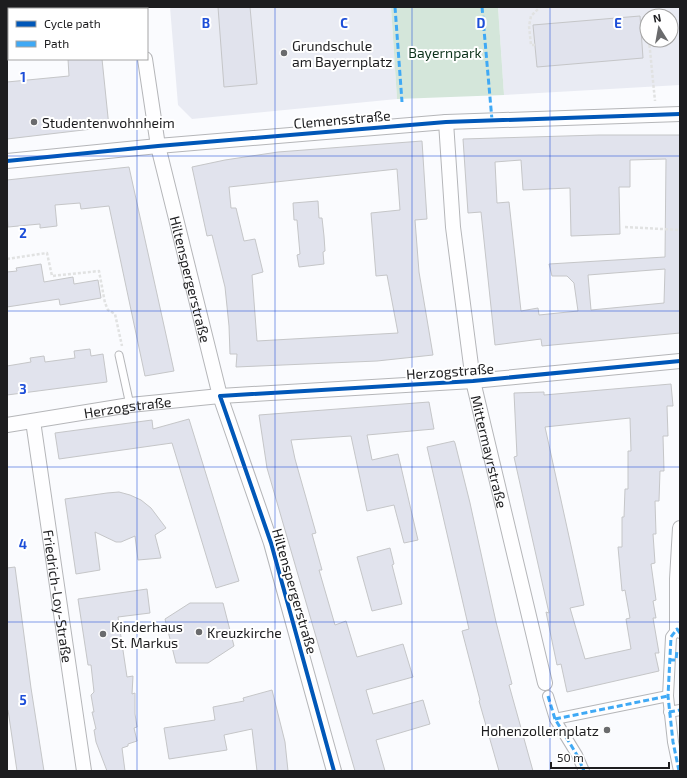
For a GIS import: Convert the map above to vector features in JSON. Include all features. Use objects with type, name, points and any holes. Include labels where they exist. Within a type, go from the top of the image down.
[{"type":"street","name":"Hiltenspergerstraße","points":[[145,60],[158,146],[220,396],[271,543],[334,771]]},
{"type":"street","name":"Clemensstraße","points":[[7,161],[158,146],[446,122],[680,114]]},
{"type":"street","name":"Mittermayrstraße","points":[[446,122],[453,227],[473,381],[546,690]]},
{"type":"street","name":"Herzogstraße","points":[[7,425],[130,405],[220,396],[473,381],[680,361]]},
{"type":"street","name":"Friedrich-Loy-Straße","points":[[33,421],[84,771]]},
{"type":"street","points":[[679,771],[669,712],[668,672],[671,637],[678,631],[677,579],[680,528]]},
{"type":"street","points":[[669,660],[676,660],[676,650]]},
{"type":"street","points":[[546,690],[555,719],[577,755],[584,771]]},
{"type":"street","points":[[555,719],[668,696]]},
{"type":"street","points":[[669,712],[680,710]]},
{"type":"lane","points":[[121,354],[130,405]]},
{"type":"path","points":[[535,45],[531,45],[529,26],[531,16],[540,7]]},
{"type":"path","points":[[650,48],[657,114]]},
{"type":"path","points":[[625,227],[680,230]]},
{"type":"path","points":[[7,259],[47,253],[52,276],[99,271],[105,303],[108,310],[115,314],[121,354]]},
{"type":"shaded area","name":"Grundschule am Bayernplatz","points":[[170,7],[391,7],[397,99],[192,119],[178,105]]},
{"type":"shaded area","points":[[498,7],[680,7],[680,85],[504,95]]},
{"type":"green space","name":"Bayernpark","points":[[391,7],[498,7],[504,95],[397,99]]},
{"type":"building","points":[[218,7],[250,7],[257,84],[224,87]]},
{"type":"building","points":[[639,16],[639,48],[642,48],[643,58],[537,67],[533,25]]},
{"type":"building","points":[[68,60],[102,60],[109,127],[7,139],[7,82],[69,76]]},
{"type":"building","points":[[599,135],[680,135],[680,333],[542,346],[541,339],[495,345],[481,212],[468,213],[463,139]],"holes":[[[666,159],[665,257],[549,264],[552,276],[567,276],[574,283],[578,311],[539,315],[538,308],[521,311],[509,202],[497,203],[495,162],[521,160],[523,190],[570,188],[571,236],[620,234],[619,187],[630,187],[630,160]],[[665,269],[664,303],[591,310],[588,275]]]},
{"type":"building","points":[[422,141],[427,219],[415,220],[419,272],[433,355],[377,361],[236,367],[237,354],[230,354],[225,287],[212,235],[207,236],[192,167],[225,160],[278,152]],"holes":[[[397,169],[400,210],[371,213],[376,276],[387,275],[398,333],[257,341],[252,275],[263,272],[255,239],[244,241],[236,208],[231,208],[229,187]]]},
{"type":"building","points":[[129,167],[174,371],[145,376],[109,206],[81,209],[80,203],[55,205],[57,226],[40,228],[40,224],[8,227],[7,180]]},
{"type":"building","points":[[318,201],[319,218],[322,218],[324,236],[324,264],[299,267],[297,255],[300,254],[297,220],[294,220],[293,203]]},
{"type":"building","points":[[41,264],[44,282],[73,277],[74,284],[98,280],[101,298],[60,305],[59,299],[7,307],[7,272],[17,271],[16,268]]},
{"type":"building","points":[[90,349],[91,356],[103,354],[107,382],[7,395],[7,366],[31,362],[30,358],[44,356],[45,362],[75,358],[74,351]]},
{"type":"building","points":[[671,384],[673,406],[667,406],[668,436],[663,436],[664,471],[660,471],[659,501],[655,501],[656,534],[653,534],[655,563],[651,564],[656,600],[653,601],[656,618],[653,618],[659,653],[655,653],[659,671],[567,692],[561,664],[557,665],[546,612],[549,613],[514,457],[517,456],[514,393],[544,392],[544,395]],"holes":[[[630,418],[631,451],[628,451],[628,489],[625,489],[624,517],[622,517],[622,547],[618,547],[622,591],[625,590],[630,618],[626,619],[631,649],[585,659],[570,608],[584,605],[545,427]]]},
{"type":"building","points":[[429,402],[434,429],[367,435],[372,460],[398,454],[418,540],[404,543],[394,505],[367,511],[351,436],[291,440],[316,533],[312,534],[322,570],[319,570],[335,625],[346,621],[357,657],[403,644],[413,677],[366,690],[373,714],[423,700],[430,724],[376,740],[385,771],[355,771],[267,468],[259,415]]},
{"type":"building","points":[[189,419],[239,581],[216,588],[172,443],[59,459],[55,433],[152,420],[153,429]]},
{"type":"building","points":[[454,441],[512,684],[509,685],[533,771],[499,771],[479,701],[480,700],[462,631],[469,629],[427,447]]},
{"type":"building","points":[[119,492],[141,500],[151,508],[166,528],[155,535],[161,558],[138,560],[135,536],[121,542],[116,542],[95,532],[100,570],[76,574],[65,499]]},
{"type":"building","points":[[390,548],[394,564],[392,565],[402,604],[372,611],[357,557]]},
{"type":"building","points":[[15,567],[44,771],[17,771],[7,710],[7,568]]},
{"type":"building","points":[[147,589],[150,613],[118,617],[127,677],[133,676],[132,694],[135,693],[135,714],[137,727],[134,728],[137,741],[122,748],[125,771],[107,771],[96,742],[94,730],[96,729],[92,712],[94,712],[91,695],[94,692],[91,665],[88,665],[78,599]]},
{"type":"building","name":"Kreuzkirche","points":[[190,603],[223,603],[234,646],[208,663],[176,663],[165,619]]},
{"type":"building","points":[[272,690],[285,742],[288,771],[257,771],[252,729],[224,735],[227,750],[169,759],[164,728],[215,720],[213,707],[244,701],[243,698]]},
{"type":"marked path","points":[[395,7],[402,102]]},
{"type":"marked path","points":[[482,7],[492,120]]},
{"type":"marked path","points":[[679,771],[673,742],[668,696],[671,637],[677,629],[680,633]]},
{"type":"marked path","points":[[669,660],[676,660],[677,650]]},
{"type":"marked path","points":[[548,696],[555,719],[577,755],[584,771]]},
{"type":"marked path","points":[[555,719],[668,696]]},
{"type":"marked path","points":[[669,712],[680,710]]},
{"type":"cycle path","points":[[7,161],[158,146],[446,122],[680,114]]},
{"type":"cycle path","points":[[334,771],[271,543],[220,396],[473,381],[680,361]]},
{"type":"place","name":"Grundschule am Bayernplatz","points":[[284,53]]},
{"type":"place","name":"Studentenwohnheim","points":[[34,122]]},
{"type":"place","name":"Kreuzkirche","points":[[199,632]]},
{"type":"place","name":"Kinderhaus St. Markus","points":[[103,634]]},
{"type":"place","name":"Hohenzollernplatz","points":[[607,730]]}]
